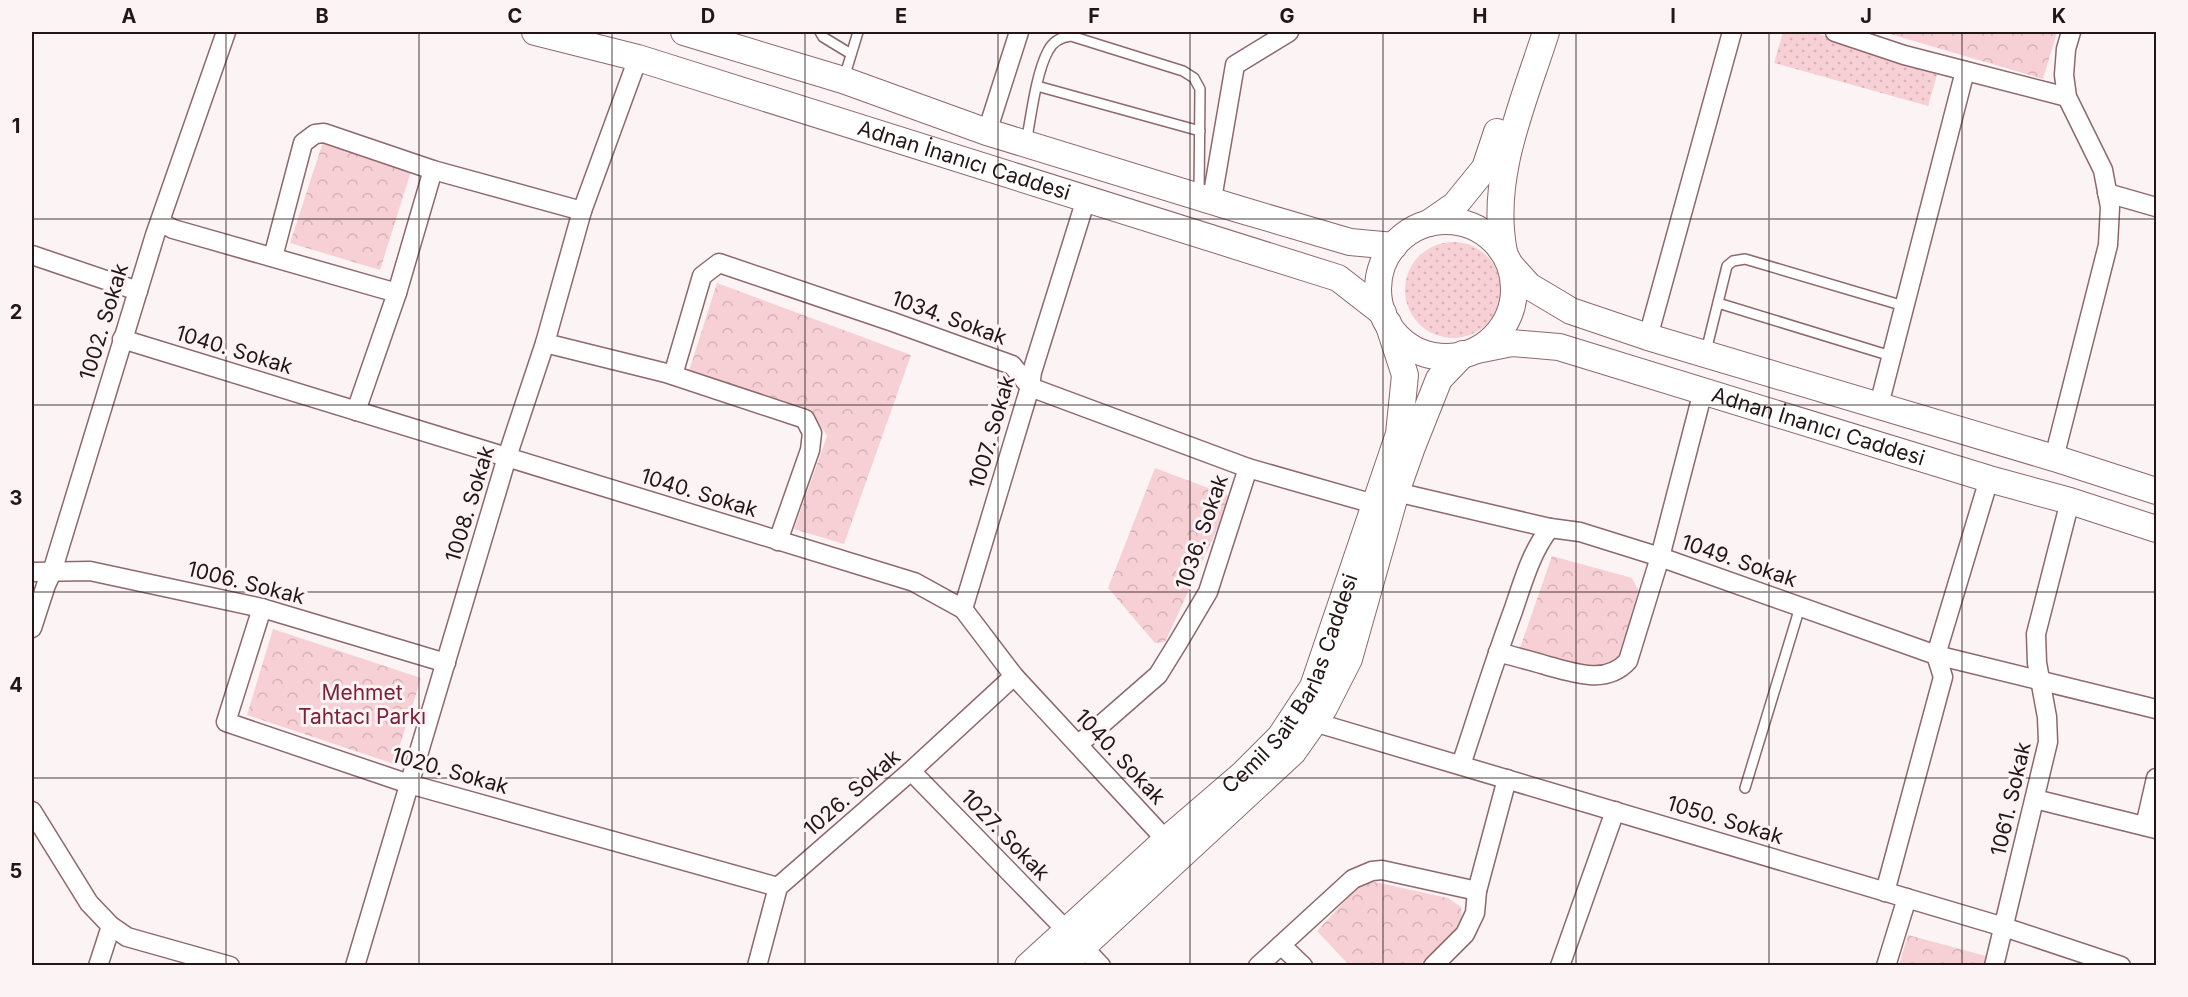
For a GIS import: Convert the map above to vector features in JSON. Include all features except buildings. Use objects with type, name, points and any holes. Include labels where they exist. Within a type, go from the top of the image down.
[{"type":"main road","name":"Adnan İnanıcı Caddesi","points":[[535,32],[638,58],[1338,278],[1385,318]]},
{"type":"main road","name":"Adnan İnanıcı Caddesi","points":[[684,32],[843,80],[987,132],[1350,242],[1394,246]]},
{"type":"main road","points":[[1528,32],[1485,168],[1455,205],[1429,223],[1404,236],[1386,258],[1378,285],[1385,318],[1398,337],[1422,352],[1449,357],[1470,352],[1494,337],[1507,320],[1514,293],[1514,279],[1507,259],[1499,220],[1504,164],[1546,32]]},
{"type":"main road","points":[[1429,223],[1443,221],[1471,226],[1495,241],[1507,259]]},
{"type":"main road","name":"Adnan İnanıcı Caddesi","points":[[1507,259],[1529,286],[1571,311],[1648,337],[1879,405],[2157,491]]},
{"type":"main road","name":"Cemil Sait Barlas Caddesi","points":[[1028,966],[1075,938],[1293,752],[1324,708],[1349,659],[1399,434],[1405,375],[1385,318]]},
{"type":"main road","name":"Adnan İnanıcı Caddesi","points":[[1470,352],[1512,343],[1559,347],[2157,529]]},
{"type":"main road","name":"Cemil Sait Barlas Caddesi","points":[[1062,966],[1075,938],[1166,840],[1244,773],[1280,737],[1313,687],[1385,498],[1439,379],[1470,352]]},
{"type":"street","name":"1002. Sokak","points":[[32,628],[52,572],[122,339],[160,222],[226,32]]},
{"type":"street","points":[[987,132],[1019,32]]},
{"type":"street","points":[[1205,197],[1235,65],[1289,32]]},
{"type":"street","points":[[1648,337],[1732,32]]},
{"type":"street","points":[[1835,32],[1904,55],[2067,97]]},
{"type":"street","points":[[2054,458],[2108,245],[2110,207],[2103,170],[2067,97],[2064,75],[2066,49],[2071,32]]},
{"type":"street","name":"1008. Sokak","points":[[354,966],[507,457],[545,343],[582,211],[638,58]]},
{"type":"street","points":[[1879,405],[1965,71]]},
{"type":"street","points":[[273,257],[303,143],[315,135],[324,133],[433,170],[582,211]]},
{"type":"street","points":[[356,411],[397,293],[433,170]]},
{"type":"street","points":[[2107,193],[2157,207]]},
{"type":"street","name":"1007. Sokak","points":[[963,609],[1030,387],[1032,372],[1086,199]]},
{"type":"street","points":[[160,222],[173,229],[397,293]]},
{"type":"street","points":[[32,255],[138,291]]},
{"type":"street","name":"1034. Sokak","points":[[673,375],[702,276],[718,263],[1012,365],[1030,387],[1248,468],[1385,498]]},
{"type":"street","name":"1040. Sokak","points":[[122,339],[914,582],[963,609],[1014,676],[1166,840]]},
{"type":"street","points":[[545,343],[673,375],[805,419],[812,433],[810,450],[778,541]]},
{"type":"street","points":[[1498,652],[1586,676],[1604,675],[1620,669],[1628,661],[1660,557],[1703,391]]},
{"type":"street","name":"1036. Sokak","points":[[1078,744],[1158,675],[1179,641],[1208,592],[1248,468]]},
{"type":"street","points":[[1885,892],[1943,677],[1936,655],[1989,479]]},
{"type":"street","name":"1049. Sokak","points":[[1385,498],[1580,532],[1660,557],[1936,655],[2157,709]]},
{"type":"street","name":"1061. Sokak","points":[[1994,966],[2048,742],[2036,634],[2070,501]]},
{"type":"street","points":[[1461,765],[1498,652],[1538,543],[1550,528]]},
{"type":"street","name":"1006. Sokak","points":[[32,572],[90,571],[262,608],[446,663]]},
{"type":"street","name":"1020. Sokak","points":[[262,608],[226,722],[410,784],[777,887]]},
{"type":"street","name":"1026. Sokak","points":[[777,887],[911,771],[1014,676]]},
{"type":"street","name":"1050. Sokak","points":[[1314,722],[2004,927],[2121,966]]},
{"type":"street","name":"1027. Sokak","points":[[911,771],[1101,966]]},
{"type":"street","points":[[2035,799],[2151,828],[2157,778]]},
{"type":"street","points":[[1433,966],[1465,934],[1474,913],[1477,891],[1507,779]]},
{"type":"street","points":[[1560,966],[1615,811]]},
{"type":"street","points":[[32,812],[89,903],[111,926],[127,937],[226,965]]},
{"type":"street","points":[[1258,966],[1353,879],[1372,871],[1382,870],[1477,891]]},
{"type":"street","points":[[757,966],[777,887]]},
{"type":"street","points":[[1886,966],[1907,898]]},
{"type":"street","points":[[98,966],[111,926]]},
{"type":"street","points":[[1281,945],[1303,966]]},
{"type":"lane","points":[[820,32],[824,37],[852,54]]},
{"type":"lane","points":[[843,80],[858,32]]},
{"type":"lane","points":[[1026,144],[1037,86],[1049,50],[1060,38],[1071,36],[1183,71],[1194,78],[1200,89],[1200,130],[1205,197]]},
{"type":"lane","points":[[1037,86],[1200,130]]},
{"type":"lane","points":[[1705,354],[1727,266],[1733,261],[1744,259],[1904,306]]},
{"type":"lane","points":[[1718,303],[1891,356]]},
{"type":"lane","points":[[1745,788],[1800,607]]},
{"type":"green space","points":[[1783,32],[1811,32],[1939,68],[1928,106],[1774,63]]},
{"type":"green space","points":[[1883,32],[2057,32],[2043,79]]},
{"type":"green space","points":[[323,142],[412,168],[380,270],[290,243]]},
{"type":"green space","points":[[1453,242],[1471,246],[1487,256],[1497,272],[1501,290],[1497,308],[1487,324],[1471,334],[1453,338],[1435,334],[1419,324],[1409,308],[1405,290],[1409,272],[1419,256],[1435,246]]},
{"type":"green space","points":[[717,283],[911,355],[844,544],[794,529],[827,436],[810,409],[689,371]]},
{"type":"green space","points":[[1155,468],[1232,497],[1165,642],[1155,643],[1108,588]]},
{"type":"green space","points":[[1552,556],[1632,578],[1638,590],[1621,658],[1590,668],[1520,648]]},
{"type":"green space","name":"Mehmet Tahtacı Parkı","points":[[273,629],[421,678],[394,764],[247,715]]},
{"type":"green space","points":[[1375,882],[1448,898],[1461,907],[1462,918],[1453,934],[1419,965],[1349,965],[1317,931],[1359,886]]},
{"type":"green space","points":[[1908,935],[1986,956],[1984,965],[1899,965]]}]
